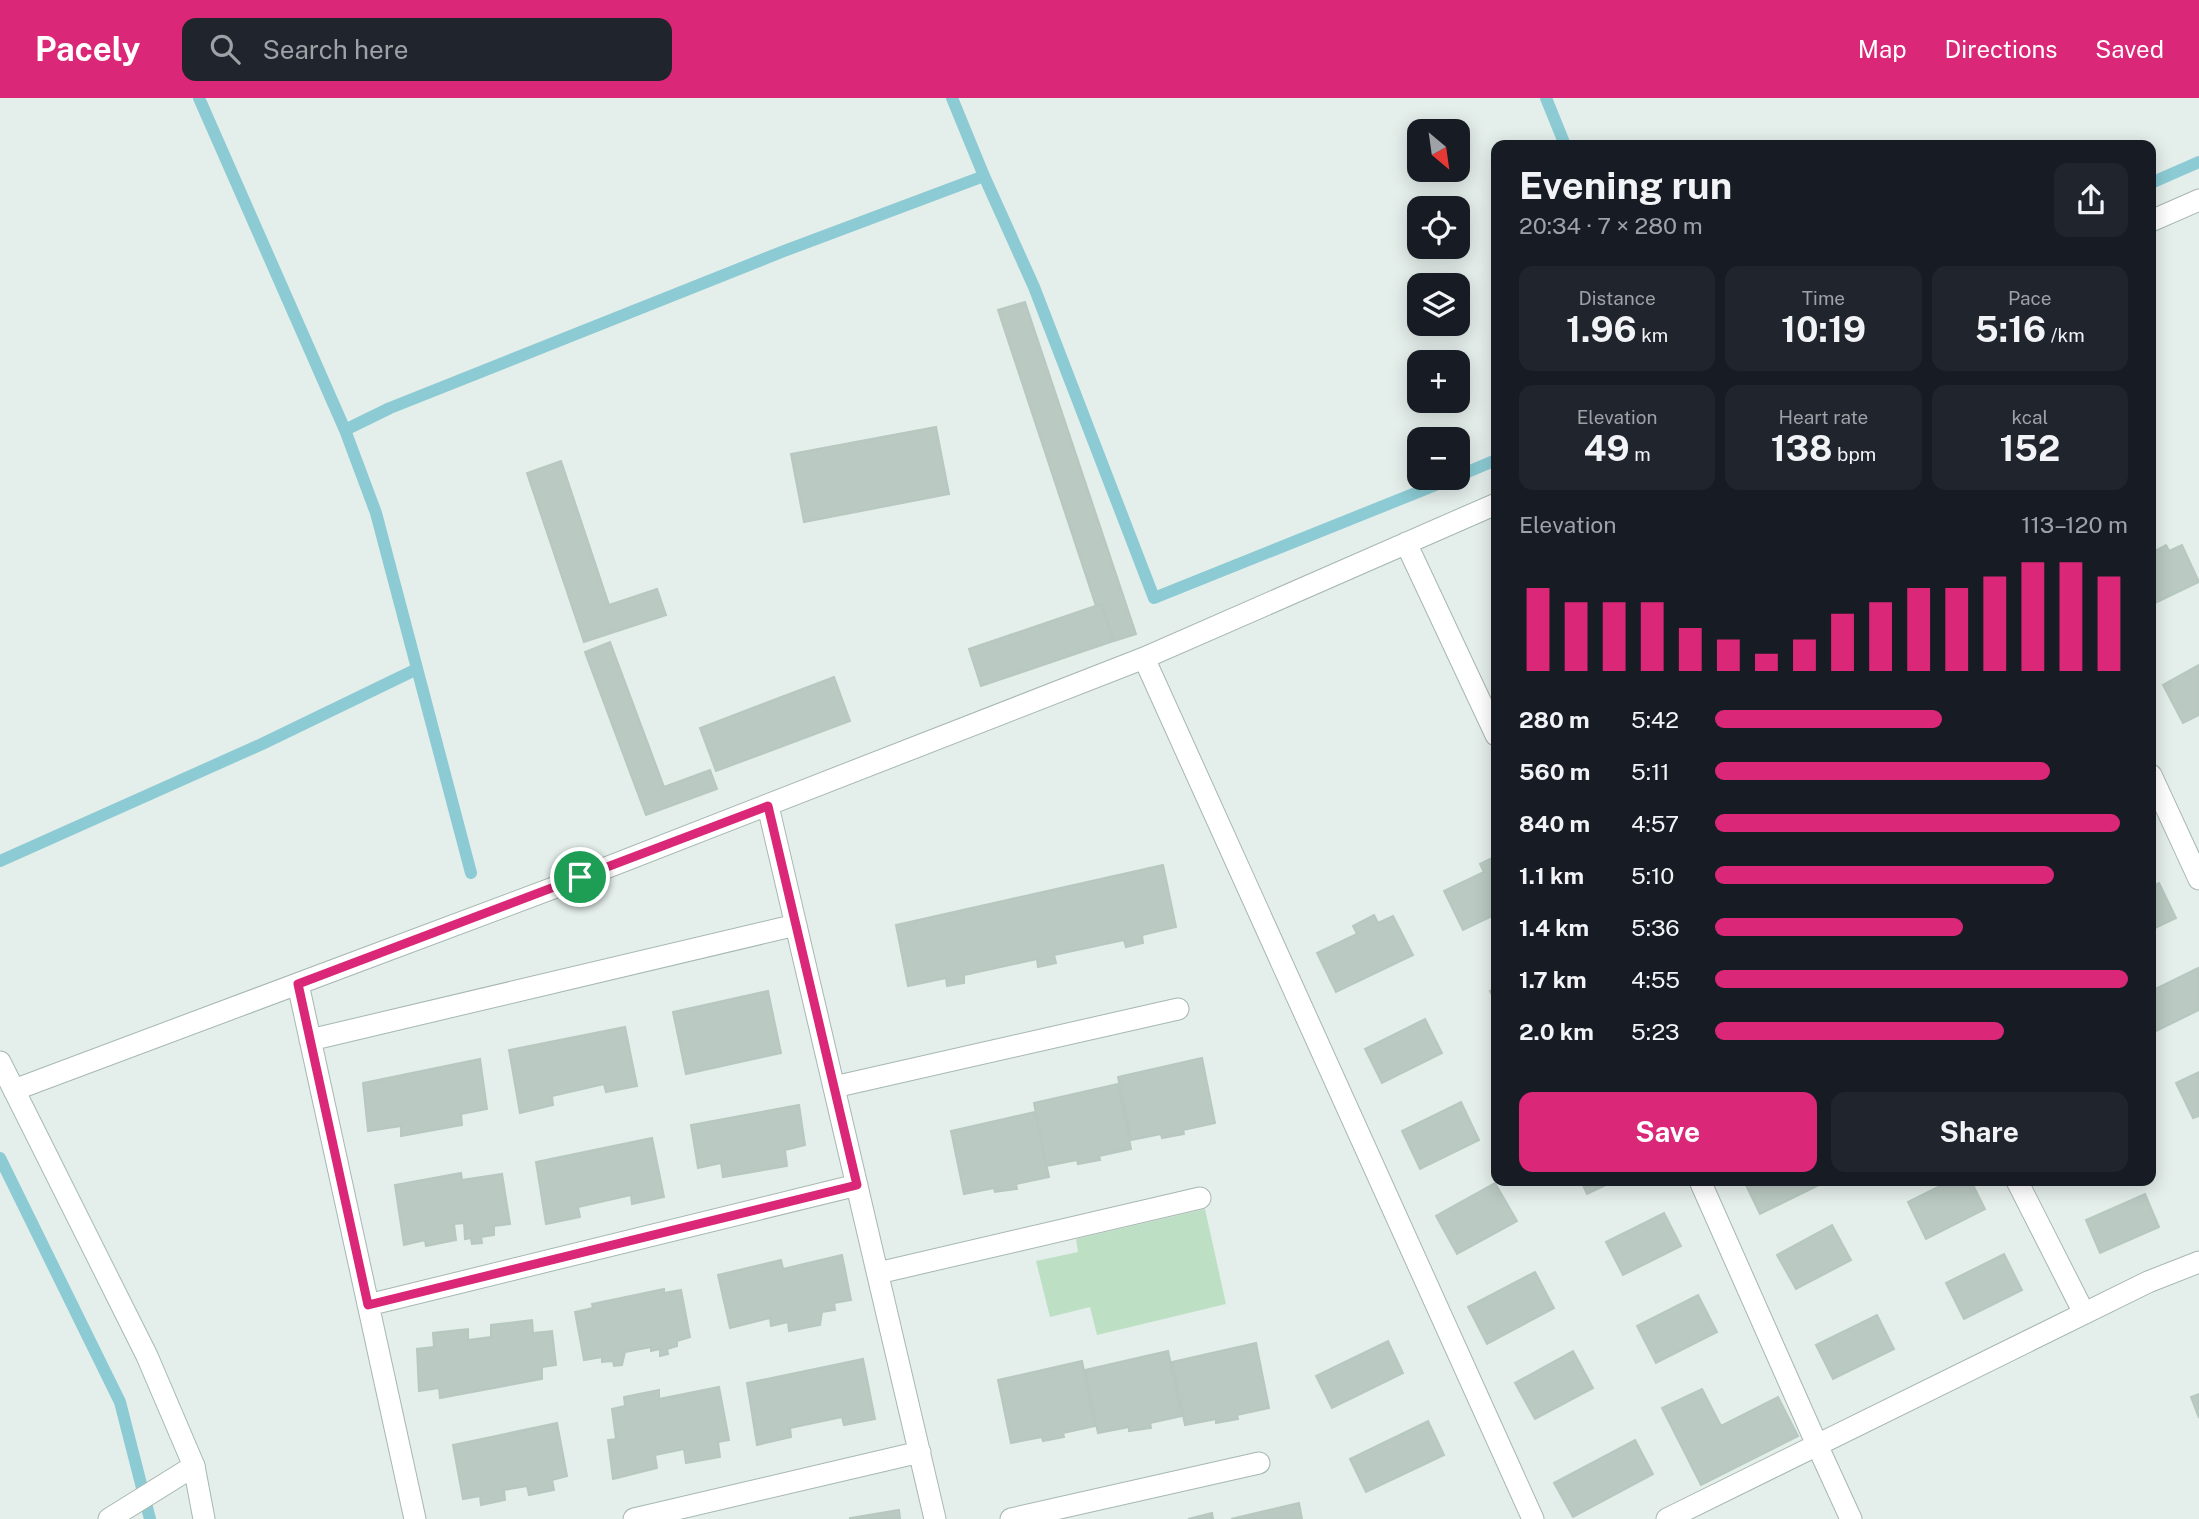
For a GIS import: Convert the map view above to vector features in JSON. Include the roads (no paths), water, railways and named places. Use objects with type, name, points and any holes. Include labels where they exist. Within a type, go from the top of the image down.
[{"type":"street","points":[[2156,218],[2199,200]]},
{"type":"street","points":[[14,1090],[768,806],[1144,658],[1491,506]]},
{"type":"street","points":[[1406,543],[1491,724]]},
{"type":"street","points":[[1144,658],[1533,1519]]},
{"type":"street","points":[[2156,786],[2199,879]]},
{"type":"street","points":[[768,806],[935,1519]]},
{"type":"street","points":[[310,1040],[796,925]]},
{"type":"street","points":[[298,984],[415,1519]]},
{"type":"street","points":[[834,1087],[1178,1009]]},
{"type":"street","points":[[0,1062],[147,1356],[194,1466],[204,1519]]},
{"type":"street","points":[[368,1305],[857,1185]]},
{"type":"street","points":[[1702,1186],[1851,1519]]},
{"type":"street","points":[[2020,1186],[2084,1313]]},
{"type":"street","points":[[878,1273],[1200,1198]]},
{"type":"street","points":[[1667,1519],[1818,1447],[2148,1282],[2199,1262]]},
{"type":"street","points":[[634,1519],[920,1452]]},
{"type":"street","points":[[1011,1519],[1259,1462]]},
{"type":"street","points":[[109,1519],[194,1466]]},
{"type":"waterway","points":[[199,98],[345,430]]},
{"type":"waterway","points":[[952,98],[984,176]]},
{"type":"waterway","points":[[1546,98],[1563,140]]},
{"type":"waterway","points":[[2156,181],[2199,162]]},
{"type":"waterway","points":[[471,873],[376,513],[345,430],[390,408],[784,251],[984,176],[1034,287],[1154,598],[1423,490]]},
{"type":"waterway","points":[[1470,471],[1491,462]]},
{"type":"waterway","points":[[0,861],[262,744],[417,669]]},
{"type":"waterway","points":[[0,1158],[120,1402],[150,1519]]}]
